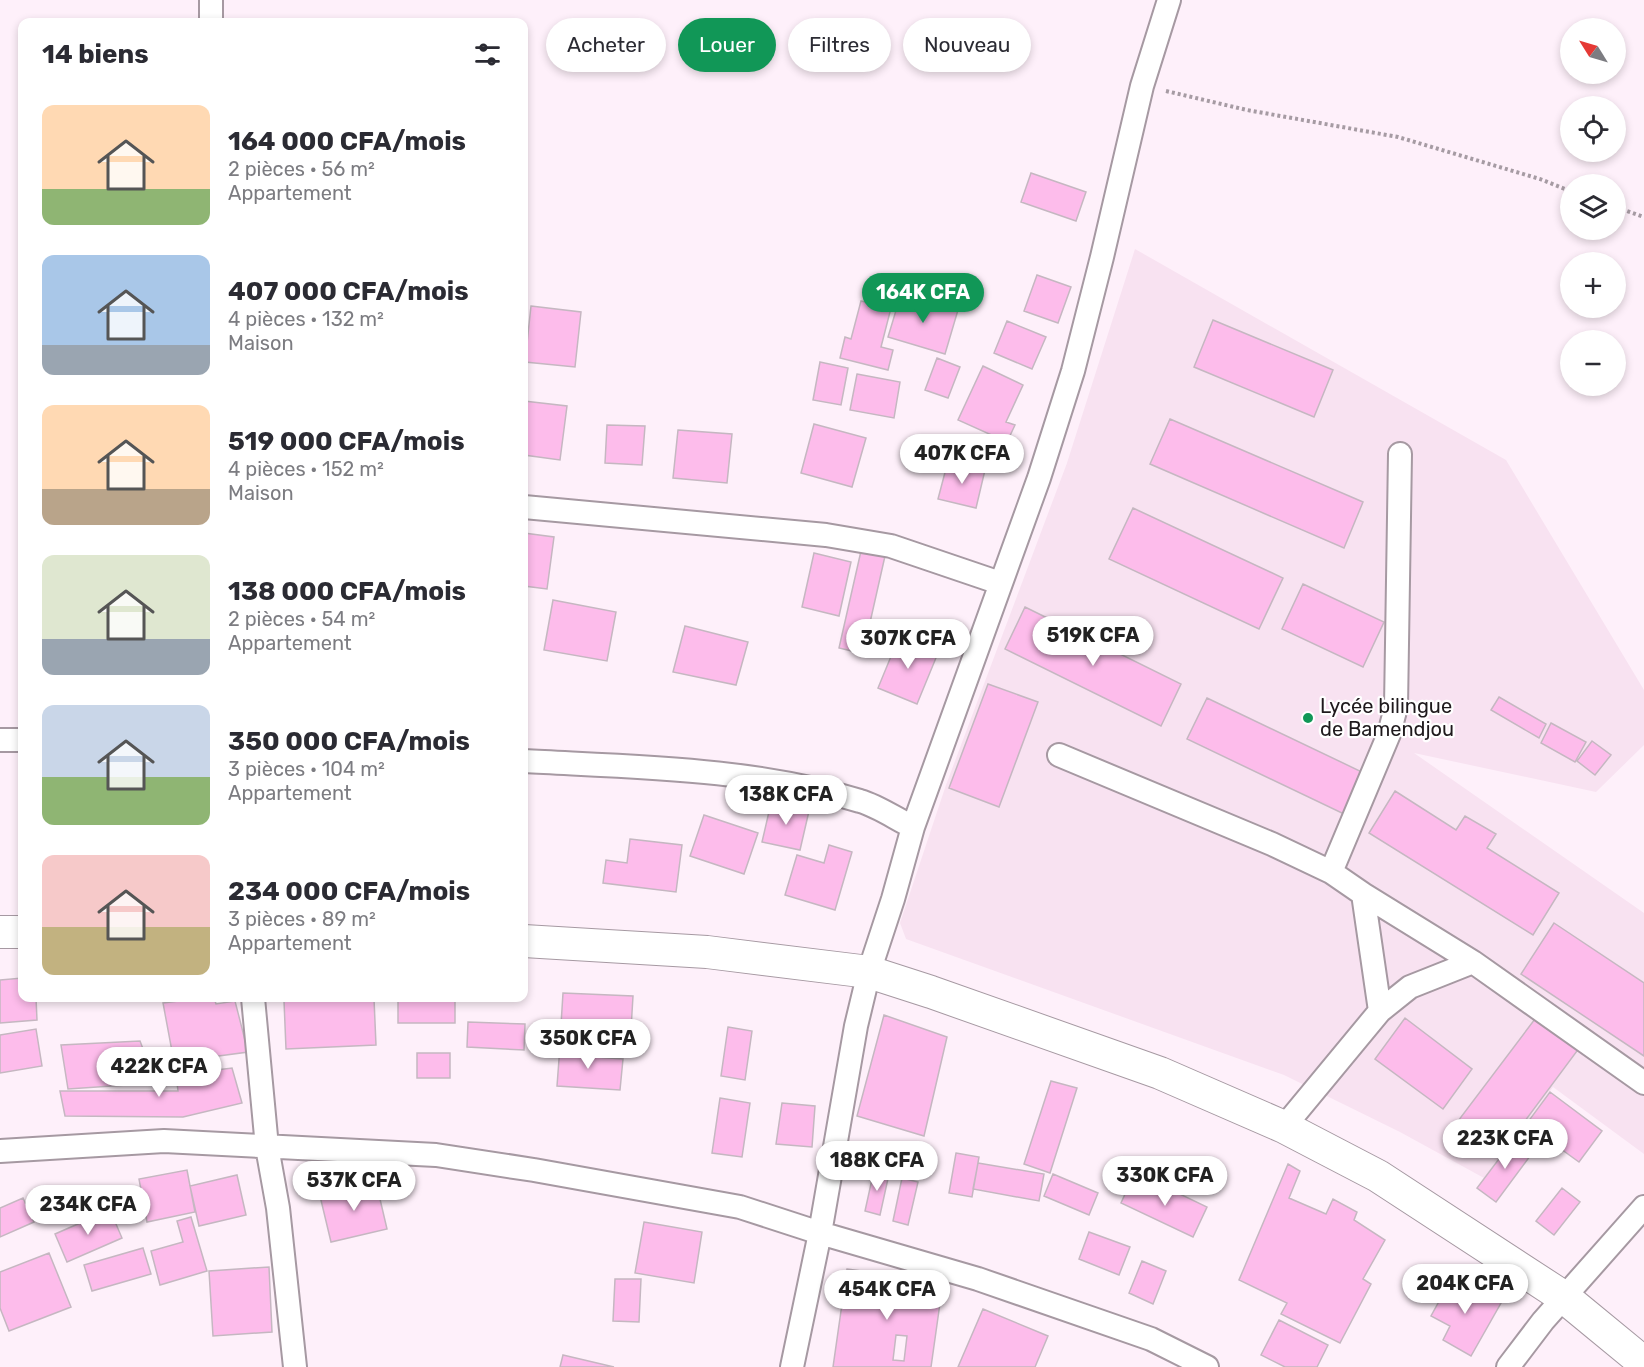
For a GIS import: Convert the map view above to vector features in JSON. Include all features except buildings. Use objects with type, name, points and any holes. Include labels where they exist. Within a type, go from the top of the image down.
[{"type":"main road","points":[[0,932],[18,932]]},
{"type":"main road","points":[[528,941],[707,952],[868,972],[1160,1073],[1284,1127],[1378,1176],[1565,1298],[1644,1363]]},
{"type":"street","points":[[211,0],[211,18]]},
{"type":"street","points":[[792,1367],[820,1233],[856,1026],[868,972],[913,827],[1039,478],[1073,371],[1142,86],[1168,0]]},
{"type":"street","points":[[1330,872],[1389,734],[1396,707],[1400,454]]},
{"type":"street","points":[[528,507],[826,535],[891,546],[1000,583]]},
{"type":"street","points":[[0,740],[18,740]]},
{"type":"street","points":[[1059,754],[1272,844],[1330,872],[1473,962],[1644,1083]]},
{"type":"street","points":[[528,761],[669,769],[779,782],[861,801],[913,827]]},
{"type":"street","points":[[1362,894],[1380,1011]]},
{"type":"street","points":[[1284,1127],[1380,1011],[1410,987],[1473,962]]},
{"type":"street","points":[[253,1002],[267,1147],[278,1208],[295,1367]]},
{"type":"street","points":[[0,1151],[164,1142],[436,1155],[534,1170],[740,1207],[978,1279],[1151,1339],[1207,1367]]},
{"type":"street","points":[[1508,1367],[1543,1321],[1644,1207]]},
{"type":"path","points":[[1142,86],[1247,110],[1398,137],[1560,186]]},
{"type":"path","points":[[1626,211],[1644,217]]},
{"type":"shaded area","name":"Lycée bilingue de Bamendjou","points":[[1135,249],[1506,460],[1644,690],[1644,745],[1596,792],[1414,753],[1644,913],[1644,1154],[1553,1087],[1484,1178],[1400,1132],[1284,1075],[906,939],[900,923],[946,785],[1067,463]]},
{"type":"place","name":"Lycée bilingue de Bamendjou","points":[[1308,718]]}]
